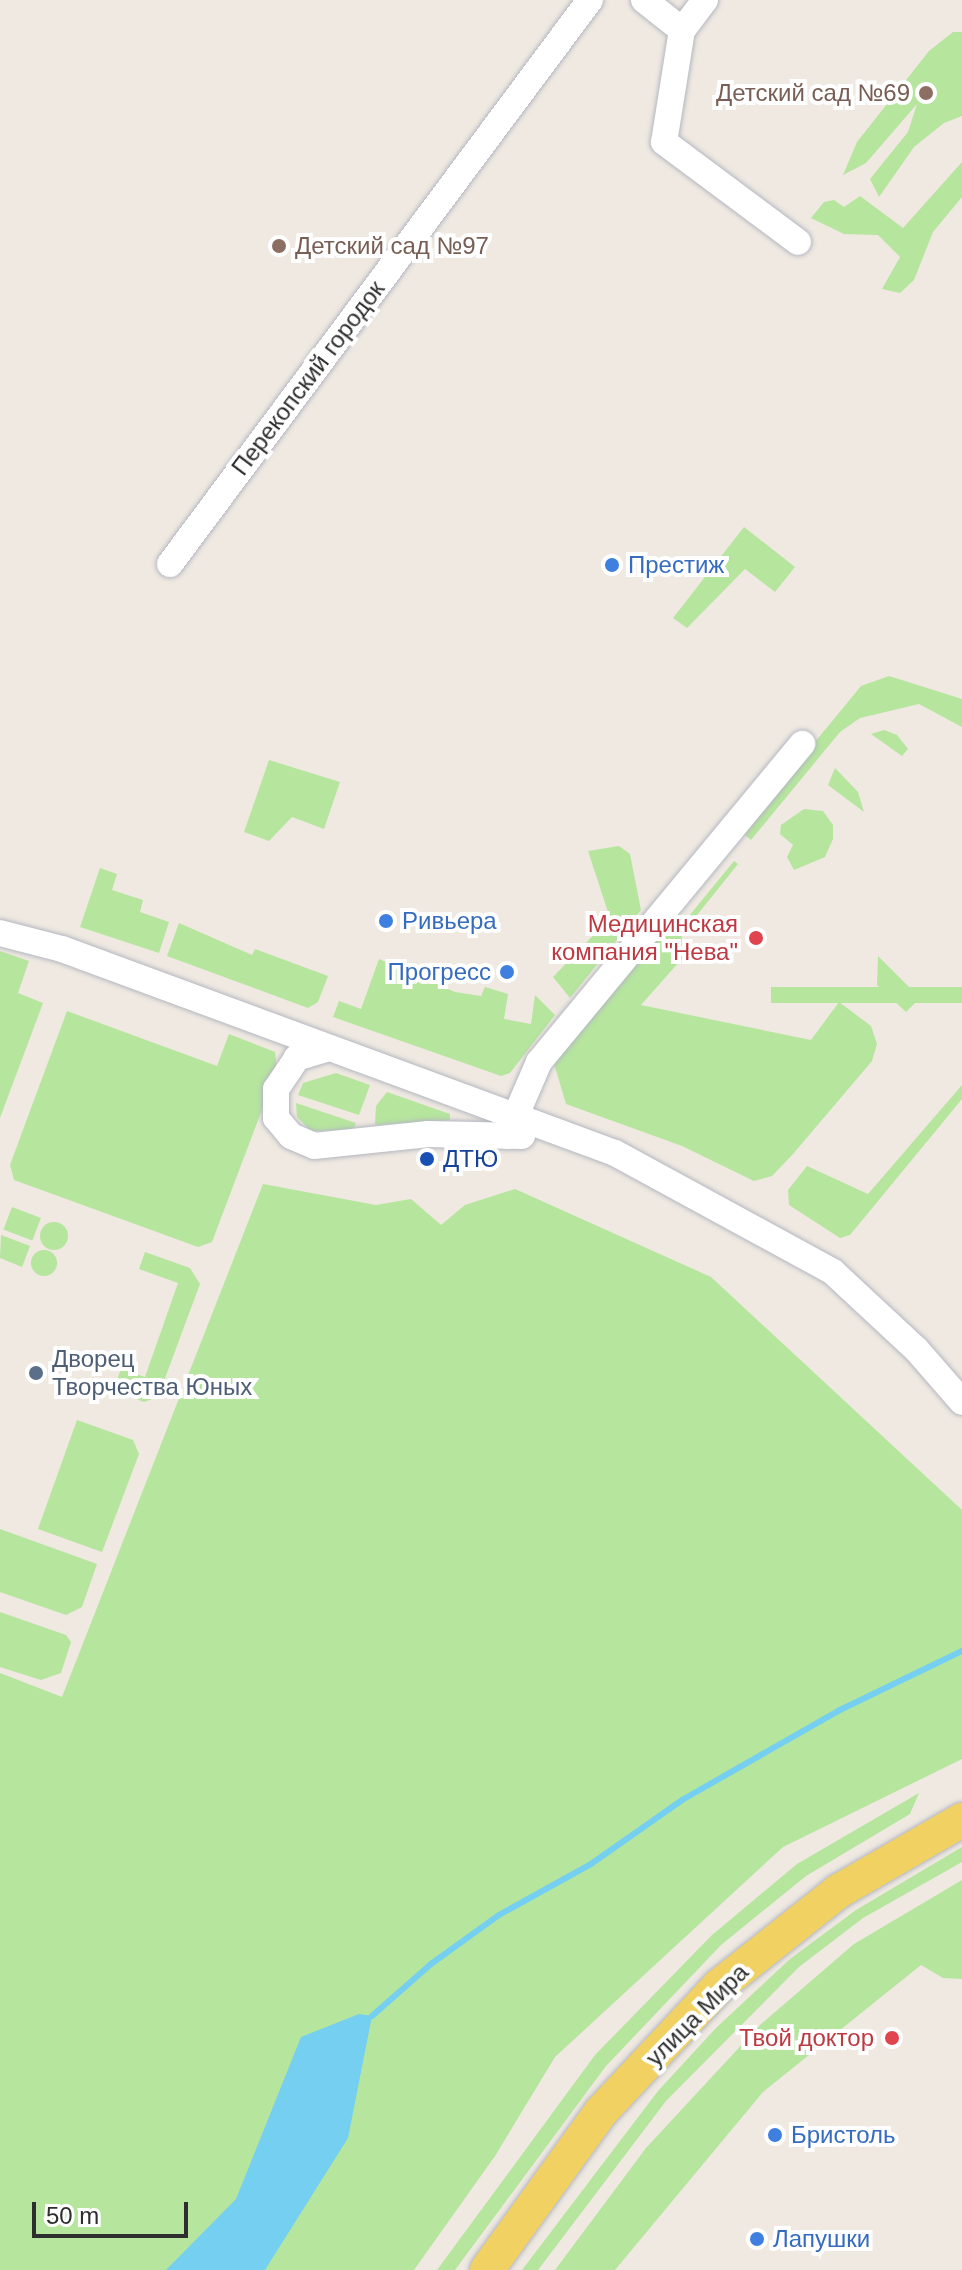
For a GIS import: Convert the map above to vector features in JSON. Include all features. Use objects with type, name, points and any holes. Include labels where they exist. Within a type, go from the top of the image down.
[{"type":"main road","name":"улица Мира","points":[[487,2270],[601,2112],[719,1986],[839,1891],[962,1820]]},
{"type":"street","name":"Перекопский городок","points":[[170,564],[590,0]]},
{"type":"street","points":[[644,0],[682,30]]},
{"type":"street","points":[[705,0],[682,30],[664,142],[798,242]]},
{"type":"street","points":[[512,1124],[539,1062],[802,744]]},
{"type":"street","points":[[0,933],[27,937],[329,1048],[512,1124],[615,1153],[833,1272],[916,1349],[962,1402]]},
{"type":"street","points":[[329,1048],[297,1058],[276,1089],[276,1118],[291,1136],[314,1146],[512,1124]]},
{"type":"green space","points":[[953,32],[962,32],[962,116],[944,123],[914,147],[879,197],[870,179],[908,132],[917,104],[866,163],[843,175],[857,142],[929,51]]},
{"type":"green space","points":[[962,162],[962,197],[933,232],[914,280],[900,293],[882,289],[900,257],[878,235],[844,234],[811,218],[824,202],[834,200],[844,207],[860,196],[903,228]]},
{"type":"green space","points":[[744,527],[795,567],[775,592],[745,569],[687,628],[673,618]]},
{"type":"green space","points":[[889,676],[962,699],[962,727],[919,704],[860,718],[840,732],[751,840],[741,832],[861,686]]},
{"type":"green space","points":[[884,730],[897,735],[908,749],[902,756],[871,734]]},
{"type":"green space","points":[[269,760],[340,782],[324,829],[292,817],[269,841],[244,832]]},
{"type":"green space","points":[[835,768],[858,792],[864,812],[828,785]]},
{"type":"green space","points":[[804,809],[823,811],[833,825],[833,839],[825,857],[794,870],[787,857],[793,845],[780,834],[781,825]]},
{"type":"green space","points":[[619,846],[630,854],[641,910],[570,998],[553,977],[610,918],[588,851]]},
{"type":"green space","points":[[734,861],[738,864],[681,935],[687,953],[641,1005],[811,1040],[839,1002],[871,1026],[877,1044],[872,1061],[793,1154],[772,1176],[754,1181],[682,1146],[566,1104],[553,1060],[668,926],[680,927]]},
{"type":"green space","points":[[100,868],[117,874],[112,890],[143,900],[140,912],[169,922],[159,953],[80,927]]},
{"type":"green space","points":[[179,923],[252,955],[255,949],[328,976],[318,1002],[308,1008],[167,956]]},
{"type":"green space","points":[[0,951],[29,961],[18,993],[43,1003],[0,1118]]},
{"type":"green space","points":[[878,956],[920,998],[906,1012],[877,985]]},
{"type":"green space","points":[[379,959],[455,992],[481,996],[485,987],[508,994],[504,1019],[531,1024],[535,995],[555,1015],[510,1073],[501,1076],[333,1017],[339,1001],[361,1009]]},
{"type":"green space","points":[[771,987],[962,987],[962,1003],[771,1003]]},
{"type":"green space","points":[[67,1011],[217,1066],[229,1034],[275,1052],[277,1070],[212,1242],[198,1247],[14,1180],[10,1165]]},
{"type":"green space","points":[[336,1073],[370,1085],[359,1115],[298,1095],[303,1083]]},
{"type":"green space","points":[[962,1085],[962,1099],[850,1235],[840,1238],[789,1205],[788,1190],[807,1166],[868,1194]]},
{"type":"green space","points":[[387,1092],[450,1114],[450,1120],[375,1125],[376,1106]]},
{"type":"green space","points":[[296,1103],[356,1123],[353,1130],[311,1131],[297,1117]]},
{"type":"green space","points":[[263,1184],[376,1205],[411,1199],[441,1225],[465,1205],[515,1189],[711,1277],[962,1510],[962,1759],[783,1847],[555,2057],[495,2156],[414,2270],[0,2270],[0,1673],[62,1697]]},
{"type":"green space","points":[[12,1207],[41,1218],[32,1241],[3,1229]]},
{"type":"green space","points":[[54,1222],[64,1226],[68,1236],[64,1246],[54,1250],[44,1246],[40,1236],[44,1226]]},
{"type":"green space","points":[[1,1235],[30,1246],[22,1267],[0,1258]]},
{"type":"green space","points":[[44,1250],[53,1254],[57,1263],[53,1272],[44,1276],[35,1272],[31,1263],[35,1254]]},
{"type":"green space","points":[[145,1252],[190,1268],[200,1284],[158,1397],[144,1402],[113,1390],[121,1369],[145,1377],[178,1283],[139,1269]]},
{"type":"green space","points":[[77,1420],[133,1440],[139,1454],[102,1552],[38,1529]]},
{"type":"green space","points":[[0,1529],[97,1564],[82,1607],[66,1615],[0,1592]]},
{"type":"green space","points":[[0,1612],[66,1635],[71,1642],[61,1673],[41,1680],[0,1667]]},
{"type":"green space","points":[[919,1793],[910,1814],[806,1876],[721,1945],[606,2066],[455,2270],[437,2270],[595,2055],[712,1935],[797,1864]]},
{"type":"green space","points":[[962,1847],[962,1862],[863,1918],[799,1967],[666,2101],[538,2270],[522,2270],[658,2091],[716,2028],[790,1959],[856,1910]]},
{"type":"green space","points":[[962,1880],[962,1979],[943,1978],[921,1965],[763,2092],[615,2270],[555,2270],[646,2148],[760,2025],[854,1944]]},
{"type":"water","points":[[359,2014],[372,2016],[348,2138],[265,2270],[166,2270],[236,2199],[301,2037]]},
{"type":"waterway","points":[[372,2016],[431,1964],[499,1915],[591,1864],[682,1800],[840,1710],[962,1651]]},
{"type":"place","name":"Детский сад №69","points":[[926,93]]},
{"type":"place","name":"Детский сад №97","points":[[279,246]]},
{"type":"place","name":"Престиж","points":[[612,565]]},
{"type":"place","name":"Ривьера","points":[[386,921]]},
{"type":"place","name":"Медицинская компания \"Нева\"","points":[[756,938]]},
{"type":"place","name":"Прогресс","points":[[507,972]]},
{"type":"place","name":"ДТЮ","points":[[427,1159]]},
{"type":"place","name":"Дворец Творчества Юных","points":[[36,1373]]},
{"type":"place","name":"Твой доктор","points":[[892,2038]]},
{"type":"place","name":"Бристоль","points":[[775,2135]]},
{"type":"place","name":"Лапушки","points":[[757,2239]]}]
